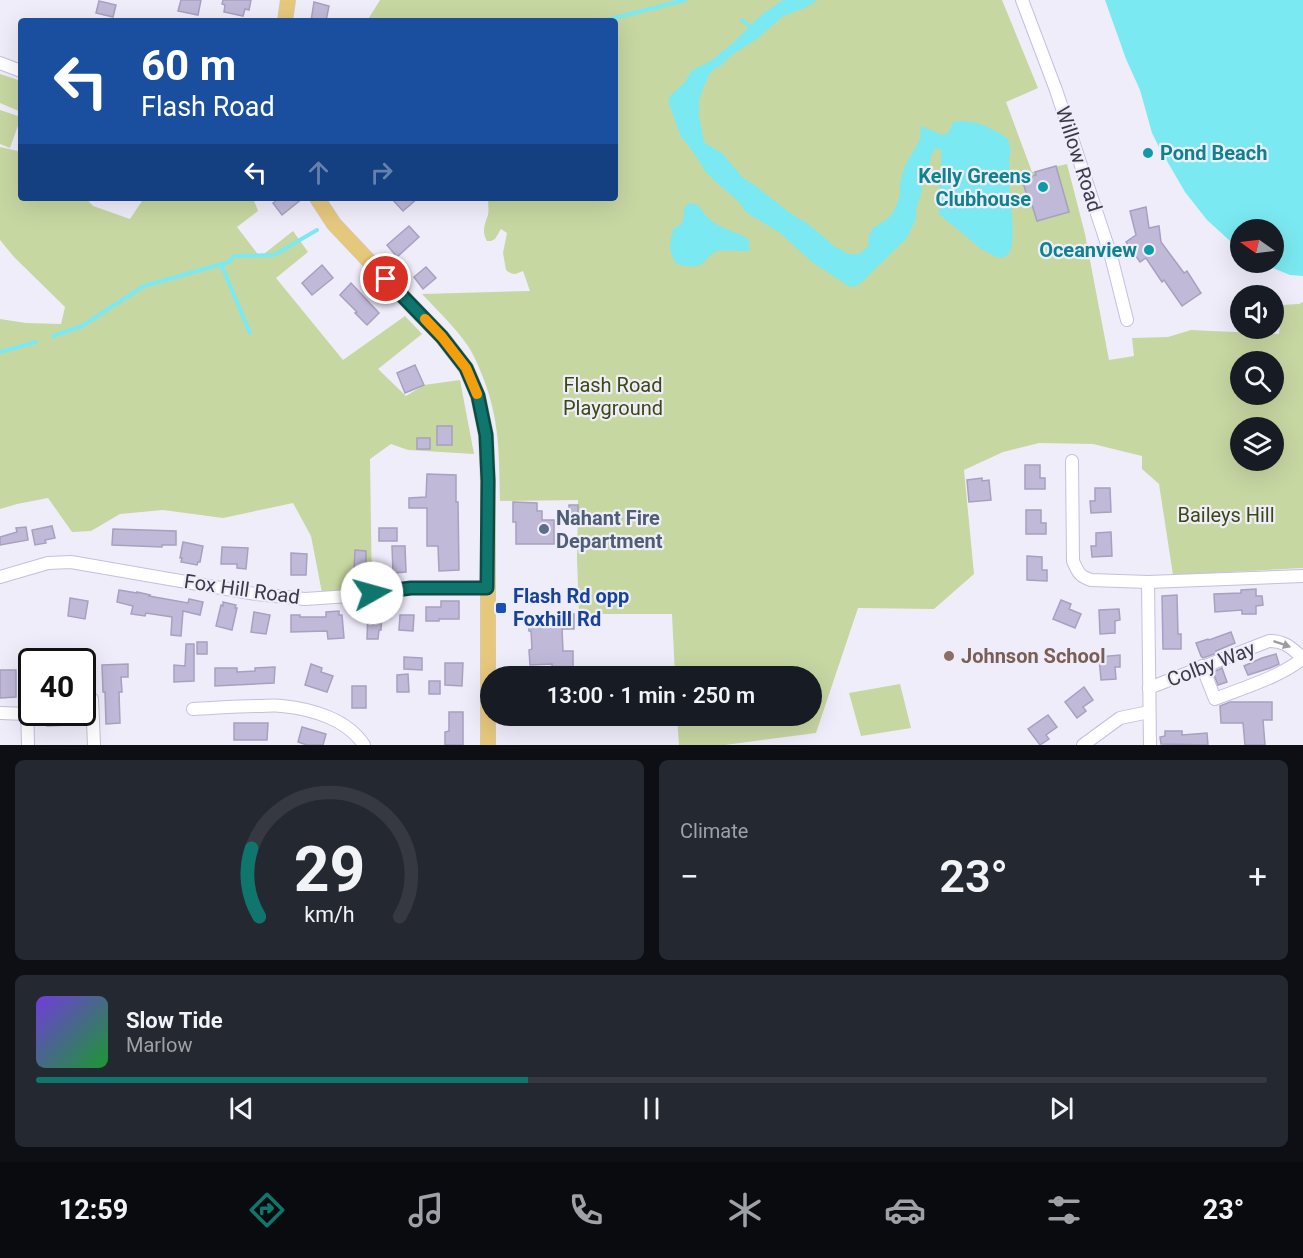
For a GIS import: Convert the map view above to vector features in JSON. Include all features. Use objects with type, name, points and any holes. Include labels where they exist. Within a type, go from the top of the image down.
[{"type":"main road","points":[[285,18],[288,0]]},
{"type":"main road","points":[[319,201],[334,224],[442,337],[466,368],[478,396],[486,435],[488,481],[488,745]]},
{"type":"street","name":"Willow Road","points":[[1022,0],[1056,90],[1107,245],[1127,320]]},
{"type":"street","points":[[0,63],[18,70]]},
{"type":"street","points":[[1072,461],[1073,561],[1077,572],[1083,578],[1148,582],[1303,576]]},
{"type":"street","name":"Fox Hill Road","points":[[0,577],[48,563],[72,562],[256,594],[305,599],[411,588],[487,588]]},
{"type":"street","points":[[1148,582],[1150,745]]},
{"type":"street","name":"Colby Way","points":[[1149,688],[1269,641],[1280,641],[1291,647],[1303,659]]},
{"type":"street","points":[[1202,666],[1215,699],[1274,675],[1303,659]]},
{"type":"street","points":[[193,709],[281,705],[317,713],[338,722],[356,734],[364,745]]},
{"type":"street","points":[[1083,745],[1120,718],[1149,712]]},
{"type":"street","points":[[0,713],[18,714]]},
{"type":"street","points":[[28,726],[28,745]]},
{"type":"street","points":[[93,726],[94,745]]},
{"type":"green space","points":[[380,0],[1002,0],[1038,88],[1006,102],[1032,172],[1067,164],[1085,234],[1109,360],[1134,356],[1132,338],[1168,337],[1191,330],[1230,332],[1230,339],[1284,339],[1284,305],[1303,302],[1303,568],[1173,575],[1159,484],[1142,469],[1142,456],[1093,444],[1039,443],[1003,452],[964,470],[974,574],[934,609],[858,608],[822,715],[822,666],[675,666],[672,614],[579,614],[578,500],[500,501],[499,453],[495,422],[482,375],[463,339],[422,294],[530,291],[523,271],[515,274],[506,270],[503,253],[507,233],[501,229],[495,239],[487,241],[485,225],[488,201],[618,201],[618,18],[369,18]]},
{"type":"green space","points":[[0,74],[18,80],[18,111],[0,103]]},
{"type":"green space","points":[[0,110],[18,116],[18,125],[10,148],[0,144]]},
{"type":"green space","points":[[0,147],[18,151],[18,201],[89,201],[93,206],[130,219],[142,201],[254,201],[258,211],[237,227],[260,257],[293,231],[308,252],[276,278],[343,360],[405,316],[422,334],[378,369],[406,396],[424,385],[460,380],[474,454],[408,450],[391,444],[370,459],[372,593],[323,598],[311,536],[293,503],[223,518],[163,510],[120,514],[91,531],[72,532],[48,498],[0,509],[0,319],[26,323],[61,324],[65,307],[0,240]]},
{"type":"green space","points":[[900,684],[911,728],[861,736],[849,693]]},
{"type":"green space","points":[[678,726],[818,726],[816,733],[725,745],[679,745]]},
{"type":"water","points":[[783,0],[817,0],[807,7],[783,16],[709,75],[699,101],[699,116],[704,142],[723,154],[743,178],[807,223],[834,246],[849,254],[857,254],[868,246],[869,235],[873,228],[890,217],[896,206],[905,166],[920,139],[921,126],[943,135],[948,133],[953,122],[968,121],[982,125],[1008,139],[1011,150],[1009,179],[1013,237],[1007,255],[1003,258],[994,256],[981,249],[939,214],[941,149],[935,149],[922,180],[916,219],[907,238],[862,282],[850,287],[812,262],[779,232],[747,213],[738,201],[705,171],[681,137],[668,101],[670,96],[685,82],[691,71],[712,60],[761,15]]},
{"type":"water","points":[[1105,0],[1303,0],[1303,276],[1284,273],[1284,219],[1230,219],[1230,241],[1207,220],[1185,192],[1160,149],[1152,133],[1140,90],[1126,59]]},
{"type":"water","points":[[689,203],[698,206],[716,224],[747,238],[750,249],[716,252],[697,266],[675,263],[670,240],[673,229],[682,222],[684,209]]},
{"type":"building","points":[[181,0],[201,0],[198,15],[178,11]]},
{"type":"building","points":[[223,0],[251,0],[249,10],[245,9],[243,16],[224,12]]},
{"type":"building","points":[[99,1],[116,5],[113,17],[96,13]]},
{"type":"building","points":[[314,2],[329,6],[327,18],[311,18]]},
{"type":"building","name":"Kelly Greens Clubhouse","points":[[1056,166],[1069,212],[1037,221],[1022,179],[1036,175],[1035,172]]},
{"type":"building","points":[[275,201],[299,201],[282,215],[273,203]]},
{"type":"building","points":[[394,201],[415,201],[403,211]]},
{"type":"building","name":"Oceanview","points":[[1146,207],[1149,228],[1159,226],[1161,242],[1184,273],[1187,271],[1201,293],[1182,306],[1146,258],[1140,262],[1126,242],[1136,235],[1130,211]]},
{"type":"building","points":[[409,226],[419,237],[397,257],[387,245]]},
{"type":"building","points":[[322,265],[333,278],[312,295],[302,283]]},
{"type":"building","points":[[426,267],[436,278],[423,289],[414,277]]},
{"type":"building","points":[[351,283],[379,313],[367,325],[340,295]]},
{"type":"building","points":[[415,365],[424,385],[405,393],[397,373]]},
{"type":"building","points":[[437,426],[452,426],[452,445],[437,445]]},
{"type":"building","points":[[417,438],[430,438],[430,449],[417,449]]},
{"type":"building","points":[[1025,465],[1040,465],[1040,478],[1045,478],[1045,489],[1025,489]]},
{"type":"building","points":[[427,474],[456,475],[459,570],[439,571],[438,546],[427,546],[427,508],[409,508],[409,498],[426,497]]},
{"type":"building","points":[[982,478],[982,481],[989,480],[991,500],[969,502],[967,480]]},
{"type":"building","points":[[1095,488],[1110,488],[1111,512],[1091,513],[1090,501],[1095,501]]},
{"type":"building","points":[[513,502],[537,503],[537,511],[542,511],[542,520],[554,520],[554,544],[516,544]]},
{"type":"building","points":[[569,505],[578,505],[578,519],[569,520]]},
{"type":"building","points":[[1026,510],[1041,510],[1041,523],[1046,523],[1046,534],[1026,534]]},
{"type":"building","points":[[52,526],[55,538],[35,545],[32,530]]},
{"type":"building","points":[[26,527],[28,540],[0,545],[0,537],[17,532],[16,528]]},
{"type":"building","points":[[379,528],[397,528],[397,541],[379,541]]},
{"type":"building","points":[[113,529],[176,531],[176,545],[162,545],[162,547],[112,545]]},
{"type":"building","points":[[1111,532],[1112,556],[1092,557],[1091,546],[1096,546],[1096,533]]},
{"type":"building","points":[[183,542],[203,546],[200,562],[197,565],[181,562]]},
{"type":"building","points":[[392,546],[405,546],[406,572],[393,573]]},
{"type":"building","points":[[222,547],[248,548],[246,569],[237,568],[237,564],[221,564]]},
{"type":"building","points":[[355,550],[366,551],[366,571],[354,571]]},
{"type":"building","points":[[291,553],[307,554],[306,575],[291,575]]},
{"type":"building","points":[[1027,556],[1042,557],[1042,570],[1047,570],[1047,581],[1027,580]]},
{"type":"building","points":[[1256,589],[1256,596],[1262,596],[1263,605],[1256,606],[1256,614],[1242,614],[1242,610],[1215,612],[1214,594],[1241,593],[1241,590]]},
{"type":"building","points":[[119,590],[188,603],[189,599],[203,602],[200,615],[183,611],[181,636],[171,635],[172,617],[146,613],[145,616],[131,614],[133,606],[117,602]]},
{"type":"building","points":[[1177,595],[1178,634],[1181,634],[1181,649],[1163,649],[1162,596]]},
{"type":"building","points":[[70,598],[88,601],[85,619],[68,616]]},
{"type":"building","points":[[1061,600],[1071,604],[1069,609],[1081,614],[1075,628],[1053,619]]},
{"type":"building","points":[[441,601],[459,601],[459,619],[426,621],[426,607],[441,607]]},
{"type":"building","points":[[223,602],[236,605],[235,608],[237,608],[232,630],[216,626]]},
{"type":"building","points":[[1119,609],[1120,620],[1115,621],[1115,633],[1100,634],[1099,610]]},
{"type":"building","points":[[368,610],[382,610],[378,639],[367,639]]},
{"type":"building","points":[[339,611],[339,615],[342,615],[344,638],[328,639],[327,631],[291,632],[291,615],[326,617],[326,612]]},
{"type":"building","points":[[254,612],[270,615],[266,634],[251,632]]},
{"type":"building","points":[[574,614],[574,629],[562,629],[563,651],[573,651],[573,666],[530,665],[529,650],[532,649],[528,616]]},
{"type":"building","points":[[400,615],[414,615],[413,631],[399,630]]},
{"type":"building","points":[[1231,632],[1235,643],[1216,651],[1217,653],[1203,658],[1201,656],[1196,643]]},
{"type":"building","points":[[197,642],[207,642],[207,654],[197,654]]},
{"type":"building","points":[[186,644],[194,644],[194,681],[174,682],[174,665],[185,666]]},
{"type":"building","points":[[1276,654],[1279,664],[1248,675],[1244,666]]},
{"type":"building","points":[[1120,655],[1120,667],[1115,667],[1116,679],[1101,680],[1099,657]]},
{"type":"building","points":[[404,657],[422,658],[422,670],[404,669]]},
{"type":"building","points":[[445,663],[463,663],[462,686],[445,685]]},
{"type":"building","points":[[128,664],[128,677],[121,677],[120,723],[106,724],[102,665]]},
{"type":"building","points":[[311,664],[322,668],[321,672],[333,676],[327,692],[305,685]]},
{"type":"building","points":[[275,667],[274,683],[215,686],[215,668],[237,668],[237,672]]},
{"type":"building","points":[[1222,668],[1227,682],[1218,685],[1213,672]]},
{"type":"building","points":[[0,670],[16,670],[16,697],[0,698]]},
{"type":"building","points":[[408,674],[409,692],[397,692],[397,675]]},
{"type":"building","points":[[429,681],[440,681],[440,694],[429,694]]},
{"type":"building","points":[[352,686],[366,686],[366,708],[352,708]]},
{"type":"building","points":[[1084,687],[1093,700],[1083,707],[1086,711],[1077,718],[1065,702]]},
{"type":"building","points":[[1230,702],[1272,702],[1272,720],[1263,720],[1265,745],[1245,745],[1243,723],[1221,723],[1220,706]]},
{"type":"building","points":[[449,712],[463,712],[463,745],[445,745],[445,732],[449,731]]},
{"type":"building","points":[[1048,715],[1057,727],[1046,735],[1049,739],[1040,745],[1028,729]]},
{"type":"building","points":[[234,723],[268,723],[267,740],[234,740]]},
{"type":"building","points":[[302,727],[326,734],[323,745],[307,745],[298,742]]},
{"type":"building","points":[[1165,731],[1182,731],[1182,735],[1207,733],[1208,745],[1161,744],[1160,737],[1165,736]]},
{"type":"waterway","points":[[614,18],[685,0]]},
{"type":"waterway","points":[[742,20],[753,29]]},
{"type":"waterway","points":[[53,336],[82,326],[144,286],[229,262],[234,256],[274,255],[317,230]]},
{"type":"waterway","points":[[221,264],[250,333]]},
{"type":"waterway","points":[[0,352],[36,342]]},
{"type":"slow traffic","points":[[425,319],[466,368],[477,394]]},
{"type":"place","name":"Pond Beach","points":[[1148,153]]},
{"type":"place","name":"Kelly Greens Clubhouse","points":[[1043,187]]},
{"type":"place","name":"Oceanview","points":[[1149,250]]},
{"type":"place","name":"Nahant Fire Department","points":[[544,529]]},
{"type":"place","name":"Flash Rd opp Foxhill Rd","points":[[501,608]]},
{"type":"place","name":"Johnson School","points":[[949,656]]},
{"type":"route","points":[[372,593],[411,588],[487,588],[486,435],[478,396],[466,368],[442,337],[386,279]]},
{"type":"park label","name":"Flash Road Playground","points":[[613,396]]},
{"type":"park label","name":"Baileys Hill","points":[[1226,515]]}]
